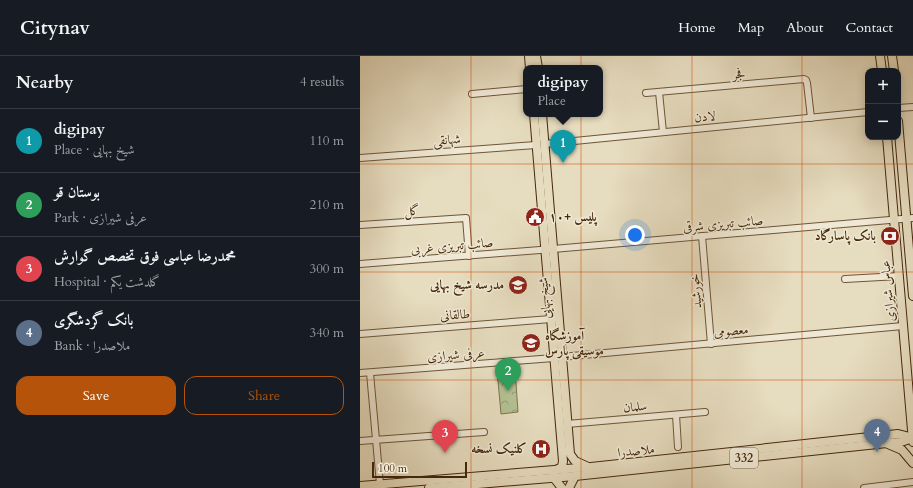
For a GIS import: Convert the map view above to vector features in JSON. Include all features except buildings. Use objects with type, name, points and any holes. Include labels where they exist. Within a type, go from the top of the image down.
[{"type":"main road","points":[[880,56],[882,68]]},
{"type":"main road","points":[[892,56],[894,68]]},
{"type":"main road","name":"شیخ بهایی","points":[[535,117],[540,144],[558,358],[563,462]]},
{"type":"main road","name":"شیخ بهایی","points":[[540,144],[542,117]]},
{"type":"main road","name":"عباس شیرازی","points":[[887,140],[913,442]]},
{"type":"main road","name":"عباس شیرازی","points":[[900,140],[910,218],[913,296]]},
{"type":"main road","name":"شیخ بهایی","points":[[549,250],[551,319],[558,358]]},
{"type":"main road","name":"شیخ بهایی","points":[[561,396],[567,424],[570,454],[575,461]]},
{"type":"main road","name":"ملاصدرا","points":[[430,488],[558,480],[591,468],[898,434],[913,438]]},
{"type":"main road","name":"ملاصدرا","points":[[360,486],[380,484],[558,480],[572,482],[901,442],[913,438]]},
{"type":"main road","points":[[887,443],[902,450],[913,464]]},
{"type":"main road","points":[[558,480],[563,462],[575,461],[591,468]]},
{"type":"street","name":"فجر","points":[[646,93],[804,79],[807,82],[811,118]]},
{"type":"street","points":[[472,94],[523,89]]},
{"type":"street","points":[[659,92],[663,132]]},
{"type":"street","points":[[901,108],[913,107]]},
{"type":"street","name":"لادن","points":[[540,144],[865,112]]},
{"type":"street","name":"شهانقی","points":[[360,158],[540,144]]},
{"type":"street","name":"گل","points":[[360,225],[466,218],[469,256]]},
{"type":"street","points":[[894,220],[910,218]]},
{"type":"street","name":"صائب تبریزی شرقی","points":[[549,250],[894,220]]},
{"type":"street","name":"خورشید","points":[[702,236],[711,344]]},
{"type":"street","name":"صائب تبریزی غربی","points":[[360,264],[549,250]]},
{"type":"street","points":[[845,279],[899,276]]},
{"type":"street","name":"طالقانی","points":[[360,334],[551,319]]},
{"type":"street","name":"معصومی","points":[[558,358],[903,326]]},
{"type":"street","name":"عرفی شیرازی","points":[[360,373],[558,358]]},
{"type":"street","points":[[370,373],[380,484]]},
{"type":"street","name":"سلمان","points":[[567,424],[706,412]]},
{"type":"street","points":[[676,415],[678,447]]},
{"type":"street","points":[[360,441],[484,432]]},
{"type":"street","points":[[864,488],[913,482]]},
{"type":"green space","points":[[515,369],[518,412],[501,414],[497,370]]},
{"type":"place","name":"digipay","points":[[563,163]]},
{"type":"place","name":"پلیس +۱۰","points":[[535,217]]},
{"type":"place","name":"بانک پاسارگاد","points":[[890,236]]},
{"type":"place","name":"مدرسه شیخ بهایی","points":[[518,285]]},
{"type":"place","name":"آموزشگاه موسیقی پارس","points":[[531,343]]},
{"type":"place","name":"بوستان قو","points":[[508,391]]},
{"type":"place","name":"کلنیک نسخه","points":[[541,449]]},
{"type":"place","name":"بانک گردشگری","points":[[877,452]]},
{"type":"place","name":"محمدرضا عباسی فوق تخصص گوارش","points":[[445,453]]}]
